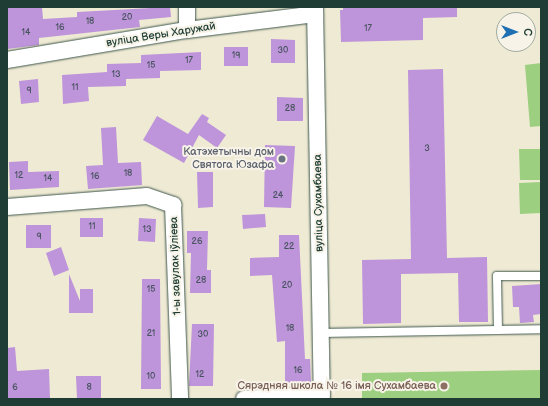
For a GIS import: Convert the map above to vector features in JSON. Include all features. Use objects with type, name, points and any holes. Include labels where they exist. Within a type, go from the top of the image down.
[{"type":"street","points":[[187,7],[187,30]]},
{"type":"street","name":"вуліца Веры Харужай","points":[[7,60],[187,30],[315,11]]},
{"type":"street","name":"вуліца Сухамбаева","points":[[315,11],[322,397]]},
{"type":"street","name":"1-ы завулак Іўліева","points":[[7,207],[146,196],[174,205],[180,399]]},
{"type":"street","points":[[244,399],[322,397]]},
{"type":"lane","points":[[498,330],[497,276],[541,276]]},
{"type":"lane","points":[[321,333],[541,329]]},
{"type":"green space","points":[[541,63],[541,126],[530,127],[525,65]]},
{"type":"green space","points":[[519,149],[541,149],[541,180],[520,180]]},
{"type":"green space","points":[[541,182],[541,213],[520,214],[519,183]]},
{"type":"green space","name":"Сярэдняя школа № 16 імя Сухамбаева","points":[[541,370],[541,399],[362,399],[362,373]]},
{"type":"building","points":[[7,7],[42,7],[43,19],[77,17],[77,12],[170,7],[171,17],[139,20],[140,27],[39,38],[39,45],[7,49]]},
{"type":"building","points":[[343,7],[457,7],[457,17],[423,18],[423,40],[341,42],[340,10],[343,10]]},
{"type":"building","points":[[271,39],[295,40],[295,63],[271,63]]},
{"type":"building","points":[[224,47],[248,47],[248,66],[224,66]]},
{"type":"building","points":[[201,52],[201,70],[160,71],[160,78],[126,79],[126,86],[88,87],[89,101],[63,104],[62,75],[107,72],[107,64],[141,63],[141,55]]},
{"type":"building","points":[[443,69],[447,258],[487,257],[488,322],[459,322],[458,273],[401,274],[401,323],[363,324],[362,260],[411,259],[408,70]]},
{"type":"building","points":[[38,79],[39,102],[21,104],[19,81]]},
{"type":"building","points":[[277,97],[303,98],[303,121],[277,121]]},
{"type":"building","points":[[202,114],[209,118],[207,122],[226,135],[217,148],[199,135],[184,163],[143,140],[157,116],[188,134]]},
{"type":"building","points":[[116,127],[118,163],[141,162],[142,185],[88,189],[86,166],[103,165],[101,128]]},
{"type":"building","points":[[265,145],[295,146],[291,208],[264,207]]},
{"type":"building","points":[[28,161],[28,172],[59,171],[59,187],[10,190],[9,162]]},
{"type":"building","points":[[197,172],[213,172],[213,207],[198,208]]},
{"type":"building","points":[[265,214],[266,227],[243,229],[242,215]]},
{"type":"building","points":[[80,218],[103,218],[103,237],[80,237]]},
{"type":"building","points":[[139,218],[156,219],[155,242],[138,241]]},
{"type":"building","points":[[26,225],[51,225],[51,248],[26,248]]},
{"type":"building","points":[[187,231],[208,231],[207,270],[211,270],[211,293],[190,293],[191,253],[187,253]]},
{"type":"building","points":[[279,235],[299,235],[305,359],[310,359],[311,382],[285,383],[285,341],[277,342],[272,275],[250,276],[250,258],[279,257]]},
{"type":"building","points":[[61,247],[69,270],[54,276],[46,253]]},
{"type":"building","points":[[69,274],[80,301],[80,289],[93,289],[93,313],[69,313]]},
{"type":"building","points":[[142,279],[160,279],[161,389],[141,389]]},
{"type":"building","points":[[541,284],[541,314],[533,315],[534,322],[520,323],[519,307],[513,307],[512,286]]},
{"type":"building","points":[[192,324],[214,324],[213,386],[189,386]]},
{"type":"building","points":[[15,347],[17,371],[49,369],[50,399],[7,399],[7,348]]},
{"type":"building","points":[[76,376],[101,376],[101,399],[77,399]]},
{"type":"place","name":"Катэхетычны дом Святога Юзафа","points":[[282,159]]},
{"type":"place","name":"Сярэдняя школа № 16 імя Сухамбаева","points":[[444,386]]}]
